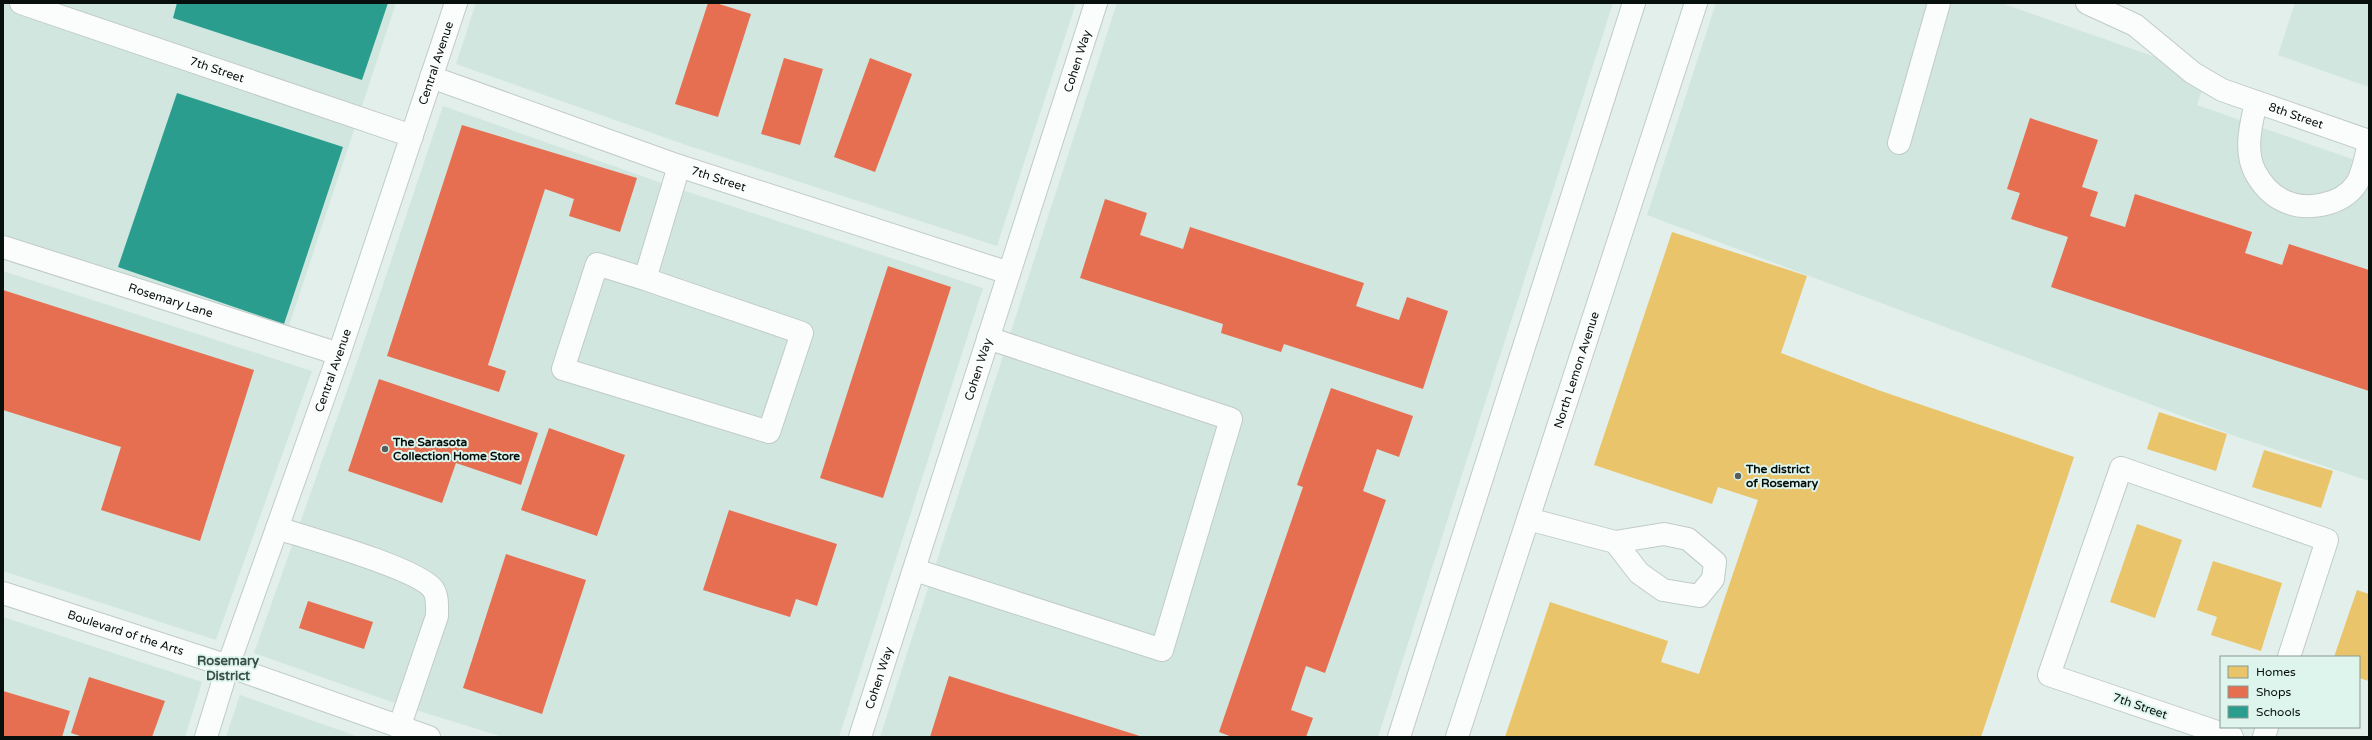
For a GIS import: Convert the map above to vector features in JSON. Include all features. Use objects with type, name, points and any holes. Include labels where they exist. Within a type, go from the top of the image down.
[{"type":"street","name":"7th Street","points":[[21,3],[412,136]]},
{"type":"street","name":"Central Avenue","points":[[206,737],[228,666],[339,354],[456,3]]},
{"type":"street","name":"Cohen Way","points":[[860,737],[1096,3]]},
{"type":"street","points":[[1398,737],[1634,3]]},
{"type":"street","name":"North Lemon Avenue","points":[[1457,737],[1696,3]]},
{"type":"street","points":[[1899,143],[1939,3]]},
{"type":"street","name":"8th Street","points":[[2087,3],[2135,25],[2193,73],[2222,90],[2369,142]]},
{"type":"street","name":"7th Street","points":[[431,78],[679,166],[1009,273]]},
{"type":"street","points":[[2256,102],[2251,125],[2249,151],[2254,171],[2265,188],[2282,200],[2301,206],[2322,205],[2341,198],[2357,183],[2369,142]]},
{"type":"street","points":[[645,279],[679,166]]},
{"type":"street","name":"Rosemary Lane","points":[[3,247],[339,354]]},
{"type":"street","points":[[597,264],[645,279],[802,332],[769,432],[563,369],[597,264]]},
{"type":"street","points":[[914,570],[1162,650],[1230,419],[988,338]]},
{"type":"street","name":"7th Street","points":[[2232,737],[2049,674],[2122,468],[2326,540],[2289,656]]},
{"type":"street","points":[[1528,519],[1615,542]]},
{"type":"street","points":[[277,528],[410,572],[434,590],[437,604],[437,616],[399,728]]},
{"type":"street","name":"Boulevard of the Arts","points":[[3,593],[228,666],[399,728],[429,737]]},
{"type":"shaded area","points":[[3,3],[396,3],[287,332],[3,236]]},
{"type":"shaded area","points":[[476,3],[1076,3],[997,246],[686,145],[456,64]]},
{"type":"shaded area","points":[[1117,3],[1613,3],[1378,737],[880,737]]},
{"type":"shaded area","points":[[1716,3],[2001,3],[2207,75],[2197,105],[2369,165],[2369,481],[2235,436],[1647,215]]},
{"type":"shaded area","points":[[2295,3],[2369,3],[2369,87],[2278,55]]},
{"type":"shaded area","points":[[443,106],[673,187],[983,288],[839,737],[503,737],[406,707],[254,653],[357,362]]},
{"type":"shaded area","points":[[3,271],[312,371],[216,640],[3,571]]},
{"type":"shaded area","points":[[3,617],[202,682],[185,737],[3,737]]},
{"type":"shaded area","points":[[240,695],[359,737],[226,737]]},
{"type":"building: Homes","points":[[1672,232],[1807,276],[1781,353],[1878,390],[2074,457],[1981,737],[1505,737],[1550,602],[1668,641],[1661,662],[1699,674],[1758,500],[1718,487],[1712,504],[1594,465]]},
{"type":"building: Homes","points":[[2159,412],[2227,434],[2216,471],[2147,449]]},
{"type":"building: Homes","points":[[2264,450],[2333,471],[2321,508],[2252,487]]},
{"type":"building: Homes","points":[[2137,524],[2182,540],[2155,618],[2110,602]]},
{"type":"building: Homes","points":[[2213,561],[2282,583],[2261,651],[2211,635],[2217,617],[2197,610]]},
{"type":"building: Homes","points":[[2357,590],[2369,594],[2369,681],[2360,678],[2360,656],[2334,656]]},
{"type":"building: Shops","points":[[708,3],[716,3],[751,14],[718,117],[675,104]]},
{"type":"building: Shops","points":[[784,58],[823,69],[800,145],[761,134]]},
{"type":"building: Shops","points":[[870,58],[912,74],[875,172],[834,157]]},
{"type":"building: Shops","points":[[2030,118],[2098,140],[2082,187],[2098,192],[2090,216],[2125,227],[2135,194],[2252,232],[2245,253],[2282,265],[2289,244],[2369,270],[2369,391],[2051,287],[2068,237],[2011,219],[2020,193],[2007,189]]},
{"type":"building: Shops","points":[[462,125],[637,178],[620,232],[569,216],[574,199],[545,189],[488,365],[506,371],[499,392],[387,356]]},
{"type":"building: Shops","points":[[1105,199],[1147,213],[1140,235],[1183,249],[1190,227],[1364,283],[1356,306],[1399,320],[1407,297],[1448,311],[1423,389],[1284,344],[1281,352],[1221,333],[1223,324],[1080,278]]},
{"type":"building: Shops","points":[[888,266],[951,287],[883,498],[820,478]]},
{"type":"building: Shops","points":[[3,290],[254,370],[200,541],[101,510],[121,447],[3,410]]},
{"type":"building: Shops","points":[[379,379],[538,433],[521,485],[456,463],[442,503],[348,471]]},
{"type":"building: Shops","points":[[1331,388],[1413,416],[1399,457],[1377,449],[1363,491],[1386,500],[1325,673],[1306,666],[1291,710],[1313,718],[1306,737],[1232,737],[1219,732],[1303,487],[1297,485]]},
{"type":"building: Shops","points":[[549,428],[625,455],[597,536],[521,510]]},
{"type":"building: Shops","points":[[729,510],[837,544],[817,606],[796,599],[790,617],[703,590]]},
{"type":"building: Shops","points":[[506,554],[586,580],[542,714],[463,688]]},
{"type":"building: Shops","points":[[308,601],[373,622],[364,649],[299,628]]},
{"type":"building: Shops","points":[[949,676],[1143,737],[930,737]]},
{"type":"building: Shops","points":[[89,677],[165,701],[152,737],[83,737],[71,733]]},
{"type":"building: Shops","points":[[3,691],[70,711],[62,737],[3,737]]},
{"type":"building: Schools","points":[[177,3],[388,3],[362,80],[173,18]]},
{"type":"building: Schools","points":[[177,93],[343,147],[284,324],[118,267]]},
{"type":"place","name":"The Sarasota Collection Home Store","points":[[385,449]]},
{"type":"place","name":"The district of Rosemary","points":[[1738,476]]},
{"type":"district","name":"Rosemary District","points":[[228,668]]}]
